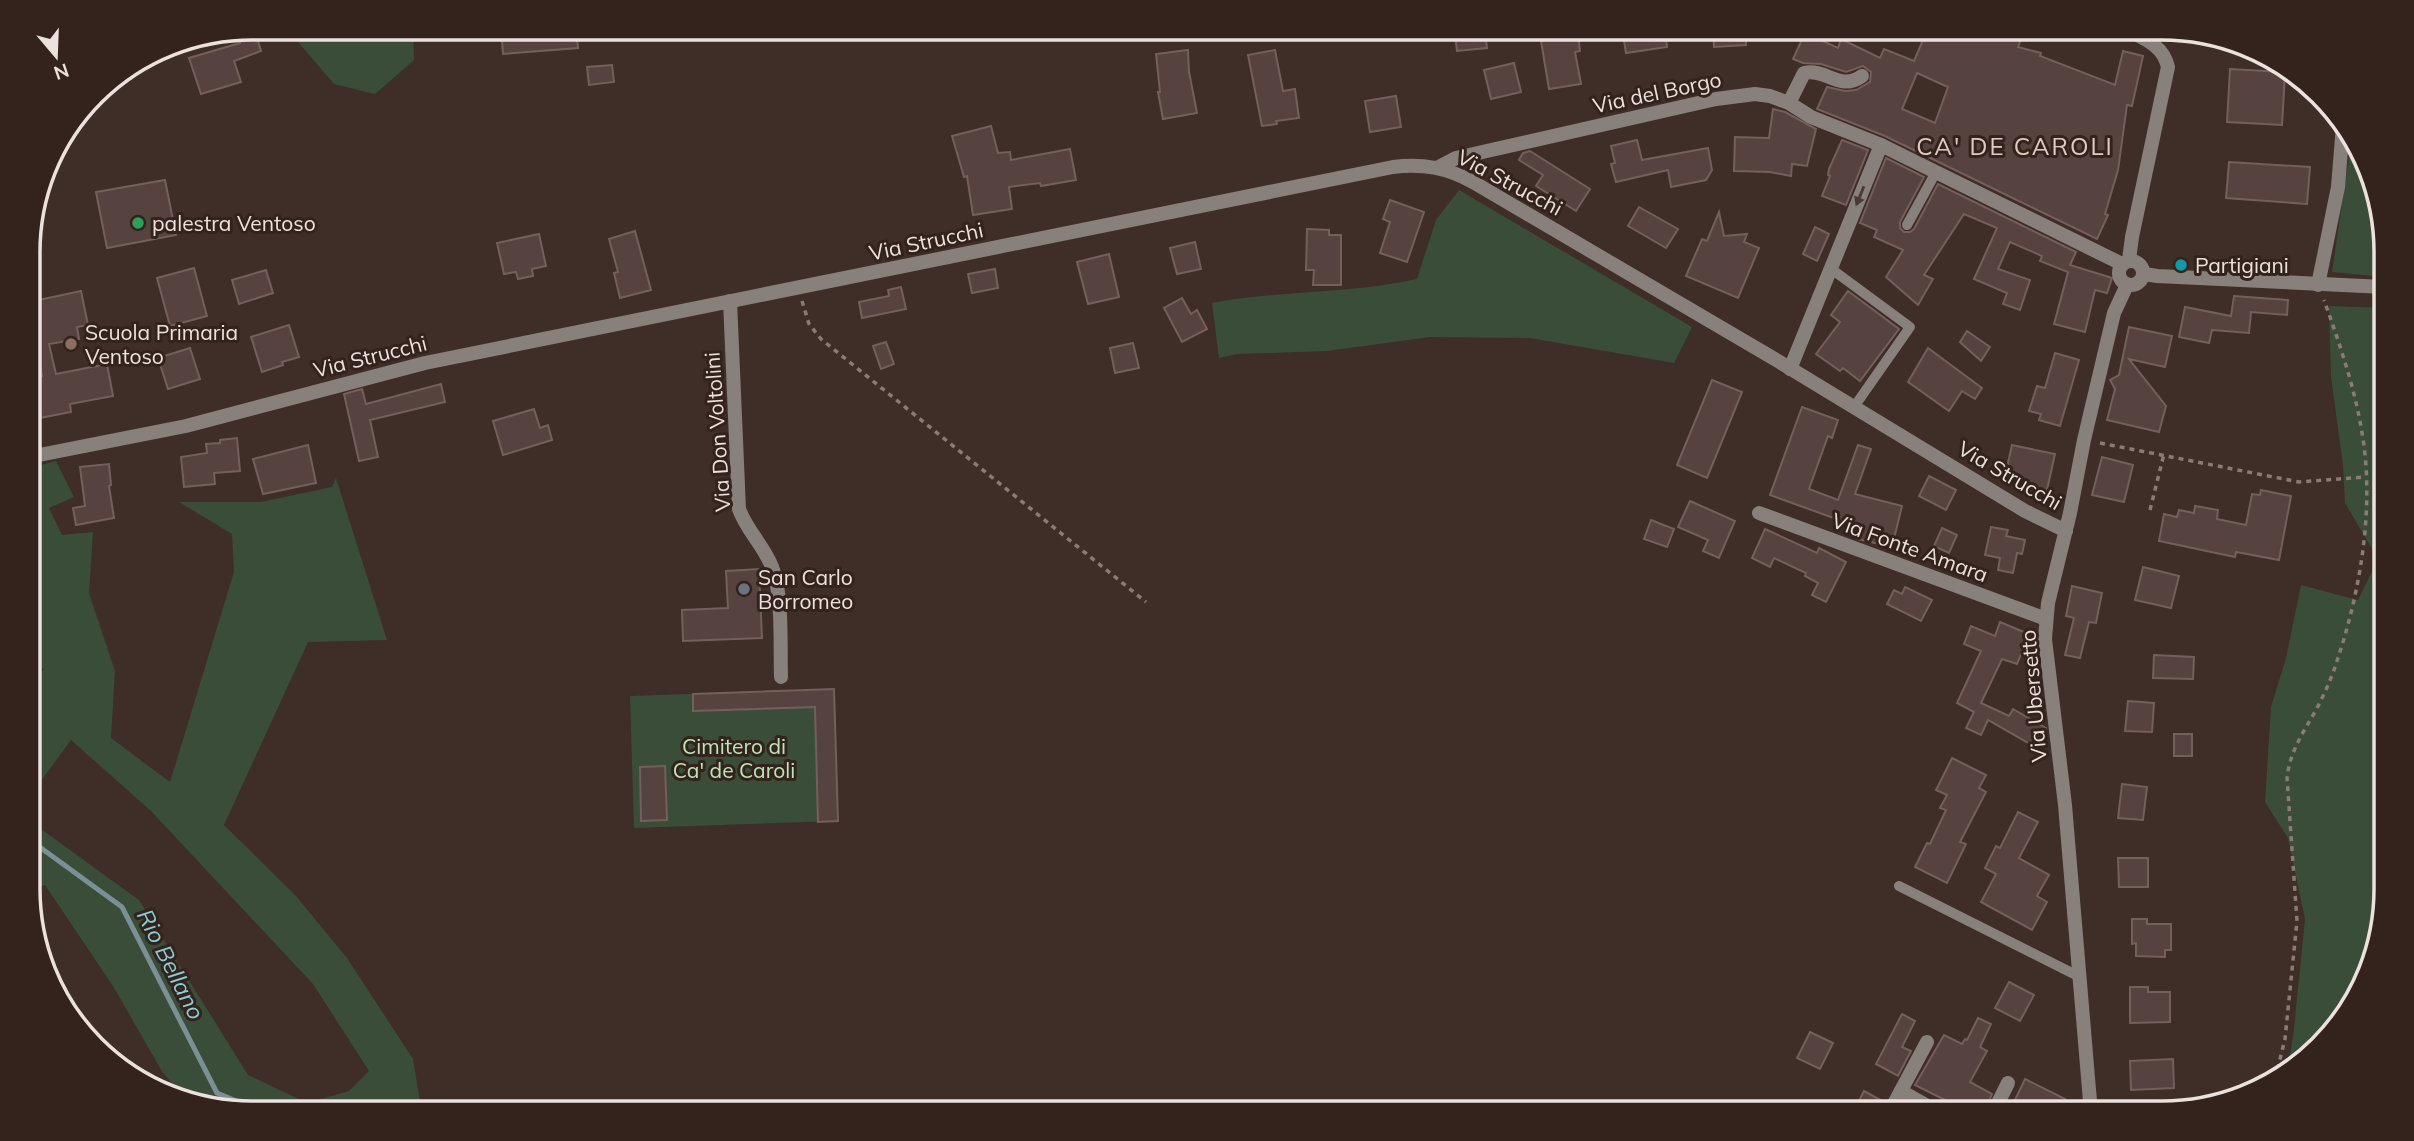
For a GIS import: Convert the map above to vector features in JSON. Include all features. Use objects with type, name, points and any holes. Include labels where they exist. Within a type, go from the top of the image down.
[{"type":"street","points":[[2146,40],[2155,45],[2165,56],[2168,67],[2132,237],[2119,276],[2127,285],[2138,283],[2144,274],[2374,286]]},
{"type":"street","points":[[1790,103],[1804,74],[1815,72],[1844,83],[1856,81],[1862,76]]},
{"type":"street","name":"Via del Borgo","points":[[1437,168],[1456,158],[1716,99],[1755,94],[1770,96],[1790,103],[1811,117],[1881,145],[2125,262],[2139,264],[2144,274]]},
{"type":"street","points":[[2318,285],[2338,187],[2342,141]]},
{"type":"street","points":[[1790,369],[1881,145]]},
{"type":"street","name":"Via Strucchi","points":[[41,455],[197,423],[425,363],[1418,164],[1437,168],[1473,182],[2025,511],[2066,531]]},
{"type":"street","name":"Via Ubersetto","points":[[2090,1100],[2065,805],[2045,639],[2046,619],[2084,440],[2114,313],[2127,285]]},
{"type":"street","name":"Via Don Voltolini","points":[[730,302],[739,509],[744,522],[774,570],[778,595],[781,677]]},
{"type":"street","name":"Via Fonte Amara","points":[[1759,513],[2046,619]]},
{"type":"street","points":[[1895,1100],[1927,1042]]},
{"type":"street","points":[[1999,1100],[2008,1083]]},
{"type":"street","points":[[1900,1091],[1917,1100]]},
{"type":"lane","points":[[1907,225],[1936,172]]},
{"type":"lane","points":[[1830,268],[1910,327],[1854,407]]},
{"type":"lane","points":[[1899,886],[2080,977]]},
{"type":"path","points":[[2279,1065],[2286,1039],[2297,921],[2287,778],[2289,762],[2317,708],[2337,662],[2344,638],[2363,552],[2367,477],[2363,439],[2344,354],[2318,285]]},
{"type":"path","points":[[799,288],[805,313],[821,339],[1146,602]]},
{"type":"path","points":[[2084,440],[2299,482],[2367,477]]},
{"type":"path","points":[[2150,510],[2164,454]]},
{"type":"green space","points":[[297,41],[413,41],[414,60],[375,94],[334,84]]},
{"type":"green space","points":[[2349,154],[2367,197],[2372,225],[2374,276],[2332,272]]},
{"type":"green space","points":[[1459,190],[1692,327],[1674,363],[1530,338],[1430,337],[1327,351],[1237,354],[1219,358],[1212,303],[1417,279],[1436,220]]},
{"type":"green space","points":[[2329,306],[2374,308],[2374,552],[2345,503],[2343,465],[2331,377]]},
{"type":"green space","points":[[56,461],[74,497],[49,508],[62,535],[93,532],[89,593],[115,671],[111,738],[170,782],[234,572],[232,534],[179,502],[261,502],[332,487],[336,478],[387,640],[308,642],[224,825],[296,896],[347,958],[413,1059],[420,1101],[314,1101],[349,1091],[369,1071],[313,984],[151,811],[71,740],[40,782],[40,673],[44,669],[40,668],[41,465]]},
{"type":"green space","points":[[2374,567],[2374,889],[2370,930],[2358,970],[2345,995],[2330,1018],[2290,1057],[2305,919],[2288,838],[2265,802],[2271,707],[2286,658],[2301,585],[2358,600]]},
{"type":"green space","name":"Cimitero di Ca' de Caroli","points":[[834,689],[838,821],[634,828],[630,696]]},
{"type":"green space","points":[[40,828],[139,900],[248,1075],[303,1101],[252,1101],[211,1097],[175,1086],[163,1073],[113,986],[45,885],[40,886]]},
{"type":"building","points":[[1456,40],[1486,40],[1487,48],[1457,51]]},
{"type":"building","points":[[1579,40],[1580,51],[1575,52],[1581,84],[1549,89],[1541,41]]},
{"type":"building","points":[[1624,40],[1666,40],[1667,47],[1626,53]]},
{"type":"building","points":[[1714,40],[1746,40],[1746,45],[1714,47]]},
{"type":"building","points":[[1802,40],[1821,40],[1838,48],[1841,40],[1843,40],[1880,58],[1884,49],[1914,61],[1923,40],[2021,40],[2018,47],[2041,53],[2040,56],[2115,85],[2123,51],[2143,56],[2132,106],[2127,105],[2118,170],[2105,214],[2108,215],[2097,239],[1885,136],[1817,109],[1827,87],[1845,91],[1856,90],[1870,82],[1871,72],[1863,66],[1846,72],[1793,59]],"holes":[[[1917,73],[1948,87],[1935,123],[1902,109]]]},
{"type":"building","points":[[239,41],[258,41],[261,51],[234,61],[241,82],[201,94],[189,58],[240,43]]},
{"type":"building","points":[[502,41],[577,41],[578,48],[503,54]]},
{"type":"building","points":[[1188,50],[1189,72],[1197,113],[1163,119],[1156,54]]},
{"type":"building","points":[[1275,50],[1283,91],[1295,89],[1299,118],[1262,126],[1248,55]]},
{"type":"building","points":[[1514,63],[1521,92],[1491,99],[1484,70]]},
{"type":"building","points":[[612,65],[614,82],[589,85],[587,67]]},
{"type":"building","points":[[2230,69],[2272,71],[2285,80],[2282,125],[2227,122]]},
{"type":"building","points":[[1396,96],[1401,127],[1370,132],[1365,101]]},
{"type":"building","points":[[1773,109],[1785,112],[1816,129],[1807,166],[1792,164],[1791,176],[1770,172],[1734,171],[1735,137],[1769,138]]},
{"type":"building","points":[[991,126],[998,153],[1010,152],[1011,160],[1070,149],[1076,180],[1041,186],[1040,183],[1009,187],[1012,209],[973,215],[967,176],[964,177],[952,136]]},
{"type":"building","points":[[1637,140],[1642,160],[1708,148],[1712,170],[1706,180],[1671,187],[1668,170],[1616,182],[1611,164],[1615,163],[1611,146]]},
{"type":"building","points":[[1842,140],[1868,150],[1846,205],[1822,196],[1830,176],[1829,169]]},
{"type":"building","points":[[1530,151],[1590,189],[1576,211],[1536,186],[1543,175],[1519,160],[1523,153]]},
{"type":"building","points":[[1886,158],[1924,177],[1900,222],[1900,228],[1904,232],[1914,229],[1938,184],[2076,252],[2070,265],[2112,278],[2107,293],[2095,290],[2085,332],[2054,324],[2068,272],[2040,261],[2042,256],[2010,242],[1998,269],[2030,280],[2020,310],[2003,304],[2007,293],[1974,279],[1997,228],[1964,214],[1924,275],[1933,279],[1918,305],[1886,277],[1903,250],[1874,237],[1877,230],[1860,223]]},
{"type":"building","points":[[2229,162],[2310,167],[2307,204],[2226,198]]},
{"type":"building","name":"palestra Ventoso","points":[[165,180],[176,235],[107,248],[96,192]]},
{"type":"building","points":[[1390,200],[1424,212],[1407,262],[1380,253],[1390,222],[1383,219]]},
{"type":"building","points":[[1639,207],[1678,229],[1666,248],[1628,226]]},
{"type":"building","points":[[1719,212],[1724,236],[1747,234],[1744,242],[1759,248],[1738,298],[1686,276],[1702,239],[1707,241]]},
{"type":"building","points":[[1815,227],[1829,234],[1817,261],[1803,254]]},
{"type":"building","points":[[1307,229],[1329,230],[1329,235],[1341,235],[1341,285],[1313,285],[1314,270],[1306,270]]},
{"type":"building","points":[[635,231],[651,290],[620,298],[614,273],[618,272],[609,239]]},
{"type":"building","points":[[539,234],[546,266],[532,269],[533,276],[518,279],[516,272],[504,274],[497,243]]},
{"type":"building","points":[[1195,242],[1201,269],[1177,274],[1170,248]]},
{"type":"building","points":[[1109,254],[1119,297],[1088,304],[1077,262]]},
{"type":"building","points":[[194,268],[207,316],[170,326],[157,278]]},
{"type":"building","points":[[995,269],[998,288],[972,293],[968,274]]},
{"type":"building","points":[[266,270],[273,293],[239,304],[232,280]]},
{"type":"building","points":[[901,287],[906,309],[862,318],[859,302],[889,296],[888,290]]},
{"type":"building","points":[[81,291],[88,325],[77,327],[79,339],[49,344],[56,374],[107,364],[113,396],[70,404],[71,412],[41,418],[41,299]]},
{"type":"building","points":[[1848,291],[1899,329],[1860,381],[1843,368],[1840,371],[1816,354],[1840,322],[1831,315]]},
{"type":"building","points":[[2234,296],[2288,300],[2287,315],[2251,312],[2249,333],[2212,330],[2209,343],[2179,337],[2185,307],[2231,316]]},
{"type":"building","points":[[1182,298],[1191,314],[1197,310],[1207,329],[1182,342],[1164,308]]},
{"type":"building","points":[[289,325],[299,357],[262,372],[251,337]]},
{"type":"building","points":[[2129,327],[2172,336],[2165,367],[2129,359],[2166,406],[2159,432],[2107,420],[2115,389],[2110,380],[2119,375]]},
{"type":"building","points":[[1967,331],[1990,347],[1981,361],[1960,342]]},
{"type":"building","points":[[886,342],[894,364],[881,369],[873,346]]},
{"type":"building","points":[[1133,343],[1139,368],[1115,373],[1110,348]]},
{"type":"building","points":[[190,348],[200,379],[168,389],[158,358]]},
{"type":"building","points":[[1928,348],[1982,388],[1975,399],[1962,391],[1949,411],[1908,382]]},
{"type":"building","points":[[2055,353],[2079,360],[2060,426],[2039,420],[2041,414],[2029,411],[2037,386],[2045,388]]},
{"type":"building","points":[[1712,380],[1742,392],[1707,478],[1677,465]]},
{"type":"building","points":[[441,384],[445,402],[370,420],[378,457],[359,461],[344,394],[362,389],[366,404]]},
{"type":"building","points":[[1802,407],[1838,420],[1832,438],[1828,436],[1809,489],[1838,500],[1858,445],[1871,449],[1855,494],[1902,506],[1892,547],[1858,539],[1861,528],[1770,495]]},
{"type":"building","points":[[534,409],[540,428],[548,425],[552,440],[503,455],[493,421]]},
{"type":"building","points":[[237,438],[240,471],[214,473],[215,484],[184,487],[181,457],[207,453],[206,444]]},
{"type":"building","points":[[308,445],[316,483],[263,494],[253,459]]},
{"type":"building","points":[[2012,445],[2055,454],[2047,490],[2028,486],[2006,472]]},
{"type":"building","points":[[2102,457],[2133,465],[2124,502],[2092,495]]},
{"type":"building","points":[[109,464],[114,518],[76,525],[73,508],[85,506],[80,467]]},
{"type":"building","points":[[1929,476],[1956,490],[1946,510],[1919,496]]},
{"type":"building","points":[[2261,490],[2291,496],[2279,560],[2236,552],[2235,557],[2159,541],[2164,514],[2177,517],[2179,510],[2194,513],[2195,506],[2218,510],[2217,519],[2246,525],[2252,494],[2260,495]]},
{"type":"building","points":[[1690,501],[1735,521],[1719,558],[1703,551],[1708,540],[1678,527]]},
{"type":"building","points":[[1651,520],[1674,529],[1667,547],[1644,539]]},
{"type":"building","points":[[1991,527],[2008,530],[2006,536],[2025,540],[2022,554],[2017,553],[2013,573],[1998,570],[2000,558],[1985,555]]},
{"type":"building","points":[[1942,528],[1957,535],[1949,553],[1934,546]]},
{"type":"building","points":[[1765,529],[1817,553],[1819,548],[1846,562],[1826,602],[1812,595],[1818,583],[1805,576],[1806,573],[1774,558],[1770,567],[1752,558]]},
{"type":"building","points":[[2143,567],[2179,576],[2171,608],[2135,600]]},
{"type":"building","name":"San Carlo Borromeo","points":[[759,569],[762,638],[683,641],[682,610],[728,608],[726,571]]},
{"type":"building","points":[[2072,586],[2102,593],[2096,623],[2089,622],[2080,658],[2065,655],[2074,618],[2066,616]]},
{"type":"building","points":[[1905,587],[1932,600],[1921,621],[1887,604],[1894,590],[1902,594]]},
{"type":"building","points":[[2000,622],[2029,634],[2017,664],[2002,659],[1981,703],[2009,716],[2013,709],[2046,728],[2035,747],[1988,720],[1981,735],[1966,728],[1974,712],[1957,703],[1981,651],[1964,644],[1971,626],[1995,636]]},
{"type":"building","points":[[2154,655],[2194,657],[2193,679],[2153,678]]},
{"type":"building","points":[[834,689],[838,821],[818,822],[815,707],[693,711],[693,694]]},
{"type":"building","points":[[2128,701],[2154,703],[2152,732],[2125,731]]},
{"type":"building","points":[[2174,734],[2192,734],[2192,756],[2174,756]]},
{"type":"building","points":[[1952,758],[1986,775],[1979,788],[1986,792],[1960,842],[1966,844],[1947,883],[1915,867],[1927,843],[1930,844],[1946,810],[1940,808],[1947,795],[1936,790]]},
{"type":"building","points":[[665,766],[667,820],[641,821],[640,767]]},
{"type":"building","points":[[2122,784],[2147,787],[2143,820],[2118,818]]},
{"type":"building","points":[[2018,812],[2038,822],[2019,858],[2049,875],[2037,896],[2047,902],[2032,930],[1981,902],[1996,874],[1985,868],[1996,846],[2000,848]]},
{"type":"building","points":[[2118,858],[2148,858],[2148,887],[2119,887]]},
{"type":"building","points":[[2132,919],[2147,919],[2147,924],[2171,924],[2171,950],[2165,950],[2165,957],[2136,956],[2136,943],[2132,944]]},
{"type":"building","points":[[2009,982],[2034,995],[2020,1021],[1995,1008]]},
{"type":"building","points":[[2130,987],[2148,987],[2148,992],[2170,992],[2170,1022],[2130,1023]]},
{"type":"building","points":[[1902,1014],[1915,1021],[1902,1047],[1911,1051],[1898,1076],[1876,1064]]},
{"type":"building","points":[[1978,1018],[1991,1024],[1980,1047],[1987,1051],[1970,1082],[1992,1094],[1989,1100],[1945,1100],[1915,1085],[1944,1035],[1962,1044],[1967,1040]]},
{"type":"building","points":[[1810,1032],[1833,1043],[1820,1069],[1797,1058]]},
{"type":"building","points":[[2173,1059],[2174,1088],[2131,1090],[2130,1061]]},
{"type":"building","points":[[2025,1079],[2065,1099],[2064,1100],[2015,1100]]},
{"type":"building","points":[[1864,1091],[1881,1100],[1859,1100]]},
{"type":"waterway","name":"Rio Bellano","points":[[40,847],[122,907],[217,1093],[233,1100]]},
{"type":"place","name":"palestra Ventoso","points":[[138,223]]},
{"type":"place","name":"Partigiani","points":[[2181,265]]},
{"type":"place","name":"Scuola Primaria Ventoso","points":[[71,344]]},
{"type":"place","name":"San Carlo Borromeo","points":[[744,589]]},
{"type":"district","name":"CA' DE CAROLI","points":[[2015,146]]}]
